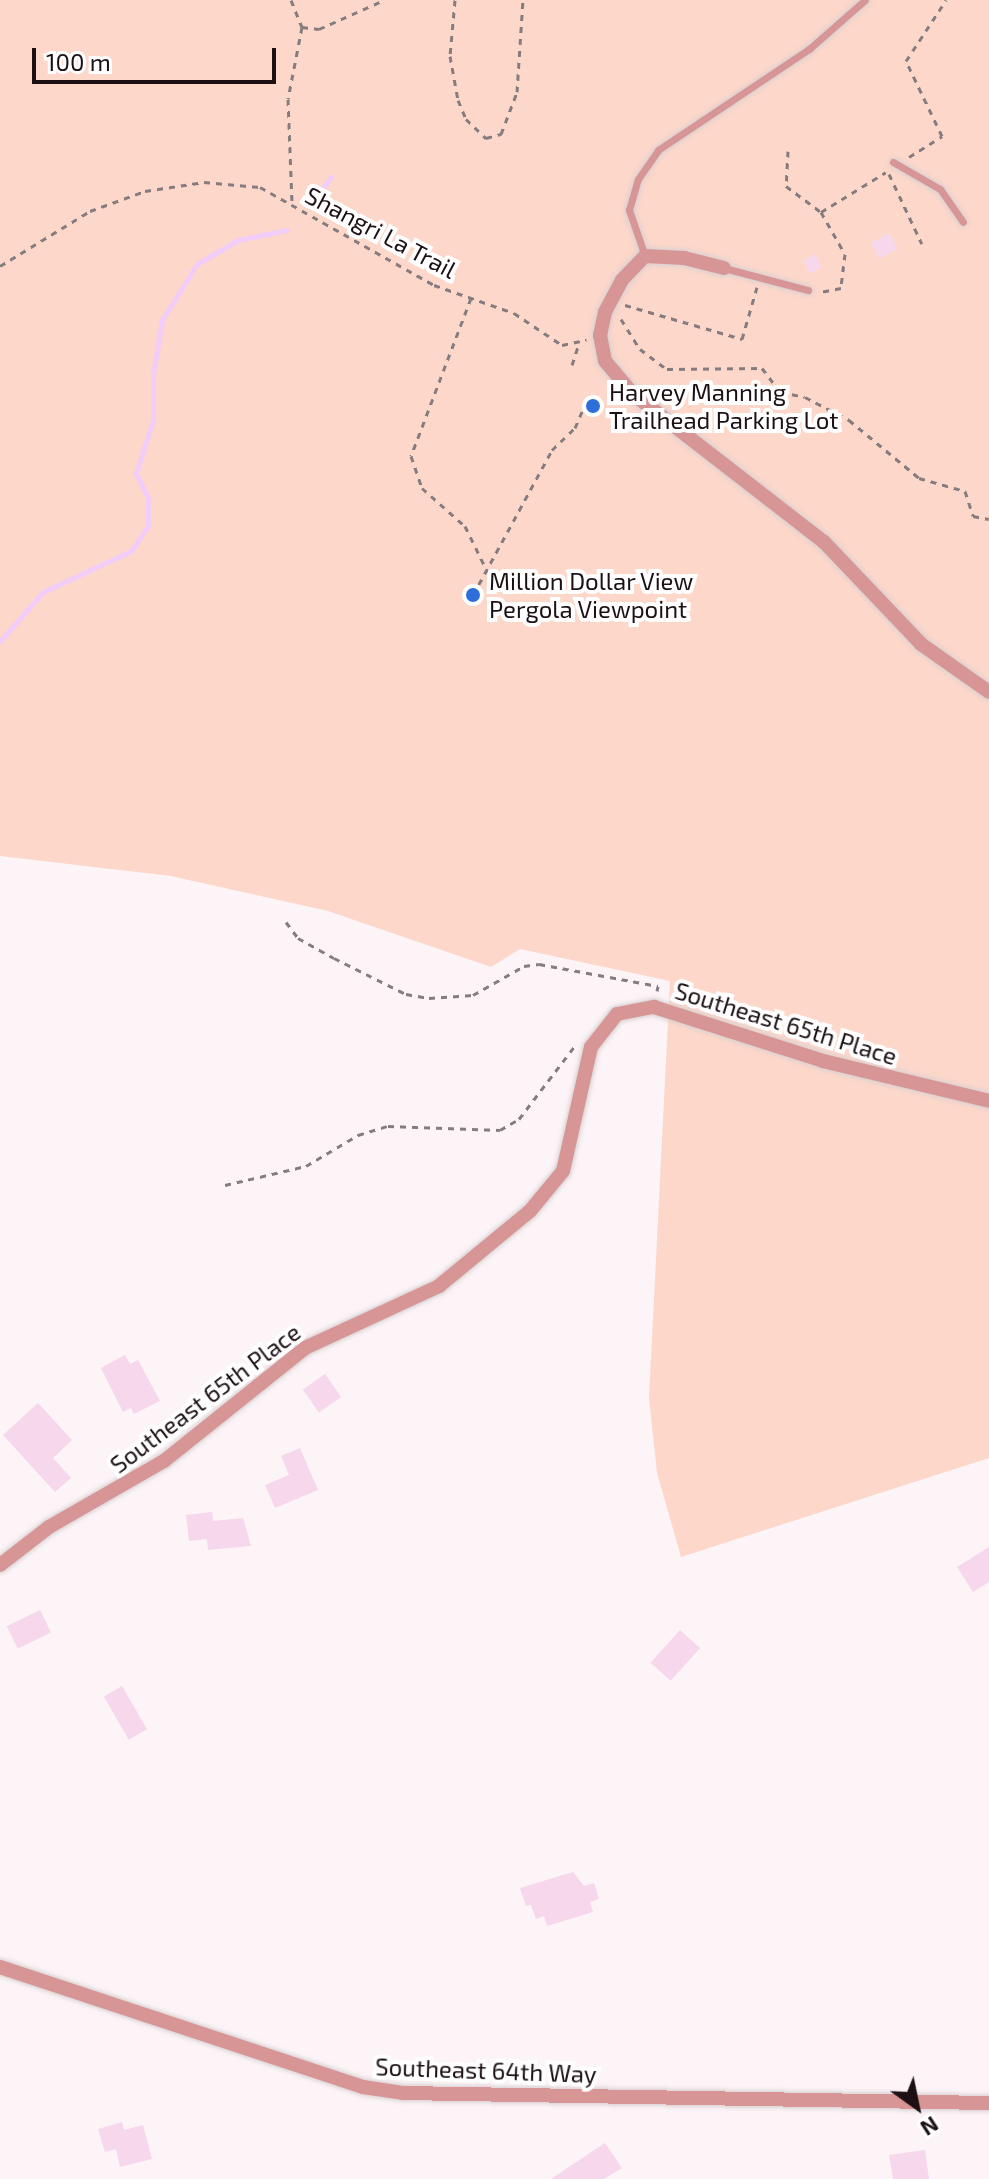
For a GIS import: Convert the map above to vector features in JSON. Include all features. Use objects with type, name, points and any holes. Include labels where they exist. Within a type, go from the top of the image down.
[{"type":"street","points":[[724,268],[684,258],[645,256],[610,300],[602,323],[600,348],[624,385],[824,542],[911,635],[989,692]]},
{"type":"street","name":"Southeast 65th Place","points":[[0,1565],[49,1527],[164,1461],[305,1348],[410,1303],[481,1253],[539,1202],[563,1171],[578,1088],[595,1038],[617,1014],[654,1007],[823,1061],[989,1101]]},
{"type":"street","name":"Southeast 64th Way","points":[[0,1967],[363,2087],[389,2091],[989,2103]]},
{"type":"lane","points":[[645,256],[629,210],[638,179],[658,150],[809,49],[865,0]]},
{"type":"lane","points":[[895,163],[940,189],[963,222]]},
{"type":"lane","points":[[724,268],[808,290]]},
{"type":"path","points":[[291,0],[302,27],[288,99],[293,205]]},
{"type":"path","points":[[302,27],[319,29],[384,0]]},
{"type":"path","points":[[455,0],[450,56],[458,100],[466,119],[486,138],[501,134],[517,92],[523,0]]},
{"type":"path","points":[[821,212],[942,136],[906,61],[946,0]]},
{"type":"path","points":[[788,151],[786,186],[821,212],[845,254],[841,288],[808,290]]},
{"type":"path","points":[[888,171],[922,244]]},
{"type":"path","name":"Shangri La Trail","points":[[0,266],[90,211],[145,191],[204,182],[260,187],[434,285],[528,320],[562,345],[579,345]]},
{"type":"path","points":[[610,300],[742,339],[760,278]]},
{"type":"path","points":[[471,298],[411,456],[422,488],[465,526],[488,573]]},
{"type":"path","points":[[572,365],[579,345],[615,313],[645,355],[673,371],[711,366],[762,368],[776,389],[849,420],[919,478],[965,491],[973,516],[989,519]]},
{"type":"path","points":[[473,595],[488,573],[552,450],[575,428],[585,405]]},
{"type":"path","points":[[286,922],[298,938],[406,994],[452,999],[473,995],[524,966],[539,964],[658,986],[654,1007]]},
{"type":"path","points":[[225,1185],[306,1166],[358,1135],[388,1126],[500,1130],[519,1119],[580,1041]]},
{"type":"shaded area","points":[[0,0],[989,0],[989,1458],[681,1557],[657,1473],[649,1398],[670,981],[520,949],[491,967],[328,911],[171,876],[0,856]]},
{"type":"building","points":[[889,233],[898,249],[879,259],[871,243]]},
{"type":"building","points":[[815,254],[822,267],[810,274],[803,261]]},
{"type":"building","points":[[125,1355],[130,1364],[138,1360],[160,1401],[134,1414],[131,1408],[123,1412],[101,1368]]},
{"type":"building","points":[[325,1374],[341,1397],[319,1412],[303,1389]]},
{"type":"building","points":[[38,1403],[72,1440],[53,1458],[71,1478],[55,1492],[3,1435]]},
{"type":"building","points":[[300,1448],[318,1490],[275,1508],[265,1485],[289,1475],[281,1456]]},
{"type":"building","points":[[212,1512],[213,1521],[243,1518],[251,1546],[208,1550],[207,1539],[189,1541],[186,1515]]},
{"type":"building","points":[[989,1547],[989,1582],[973,1592],[957,1567]]},
{"type":"building","points":[[40,1610],[51,1632],[18,1649],[7,1626]]},
{"type":"building","points":[[680,1630],[700,1648],[671,1681],[651,1663]]},
{"type":"building","points":[[122,1686],[147,1729],[129,1740],[104,1696]]},
{"type":"building","points":[[573,1872],[584,1886],[594,1883],[599,1899],[590,1902],[593,1912],[547,1926],[544,1916],[536,1919],[531,1905],[526,1906],[520,1888]]},
{"type":"building","points":[[122,2122],[124,2130],[143,2125],[152,2159],[120,2167],[116,2149],[105,2152],[98,2129]]},
{"type":"building","points":[[605,2143],[622,2168],[604,2179],[551,2179]]},
{"type":"building","points":[[925,2150],[929,2179],[893,2179],[889,2155]]},
{"type":"waterway","points":[[315,197],[331,177]]},
{"type":"waterway","points":[[0,641],[43,592],[131,551],[148,526],[148,498],[136,473],[153,420],[153,374],[162,320],[197,264],[238,240],[287,230]]},
{"type":"place","name":"Harvey Manning Trailhead Parking Lot","points":[[593,406]]},
{"type":"place","name":"Million Dollar View Pergola Viewpoint","points":[[473,595]]}]
